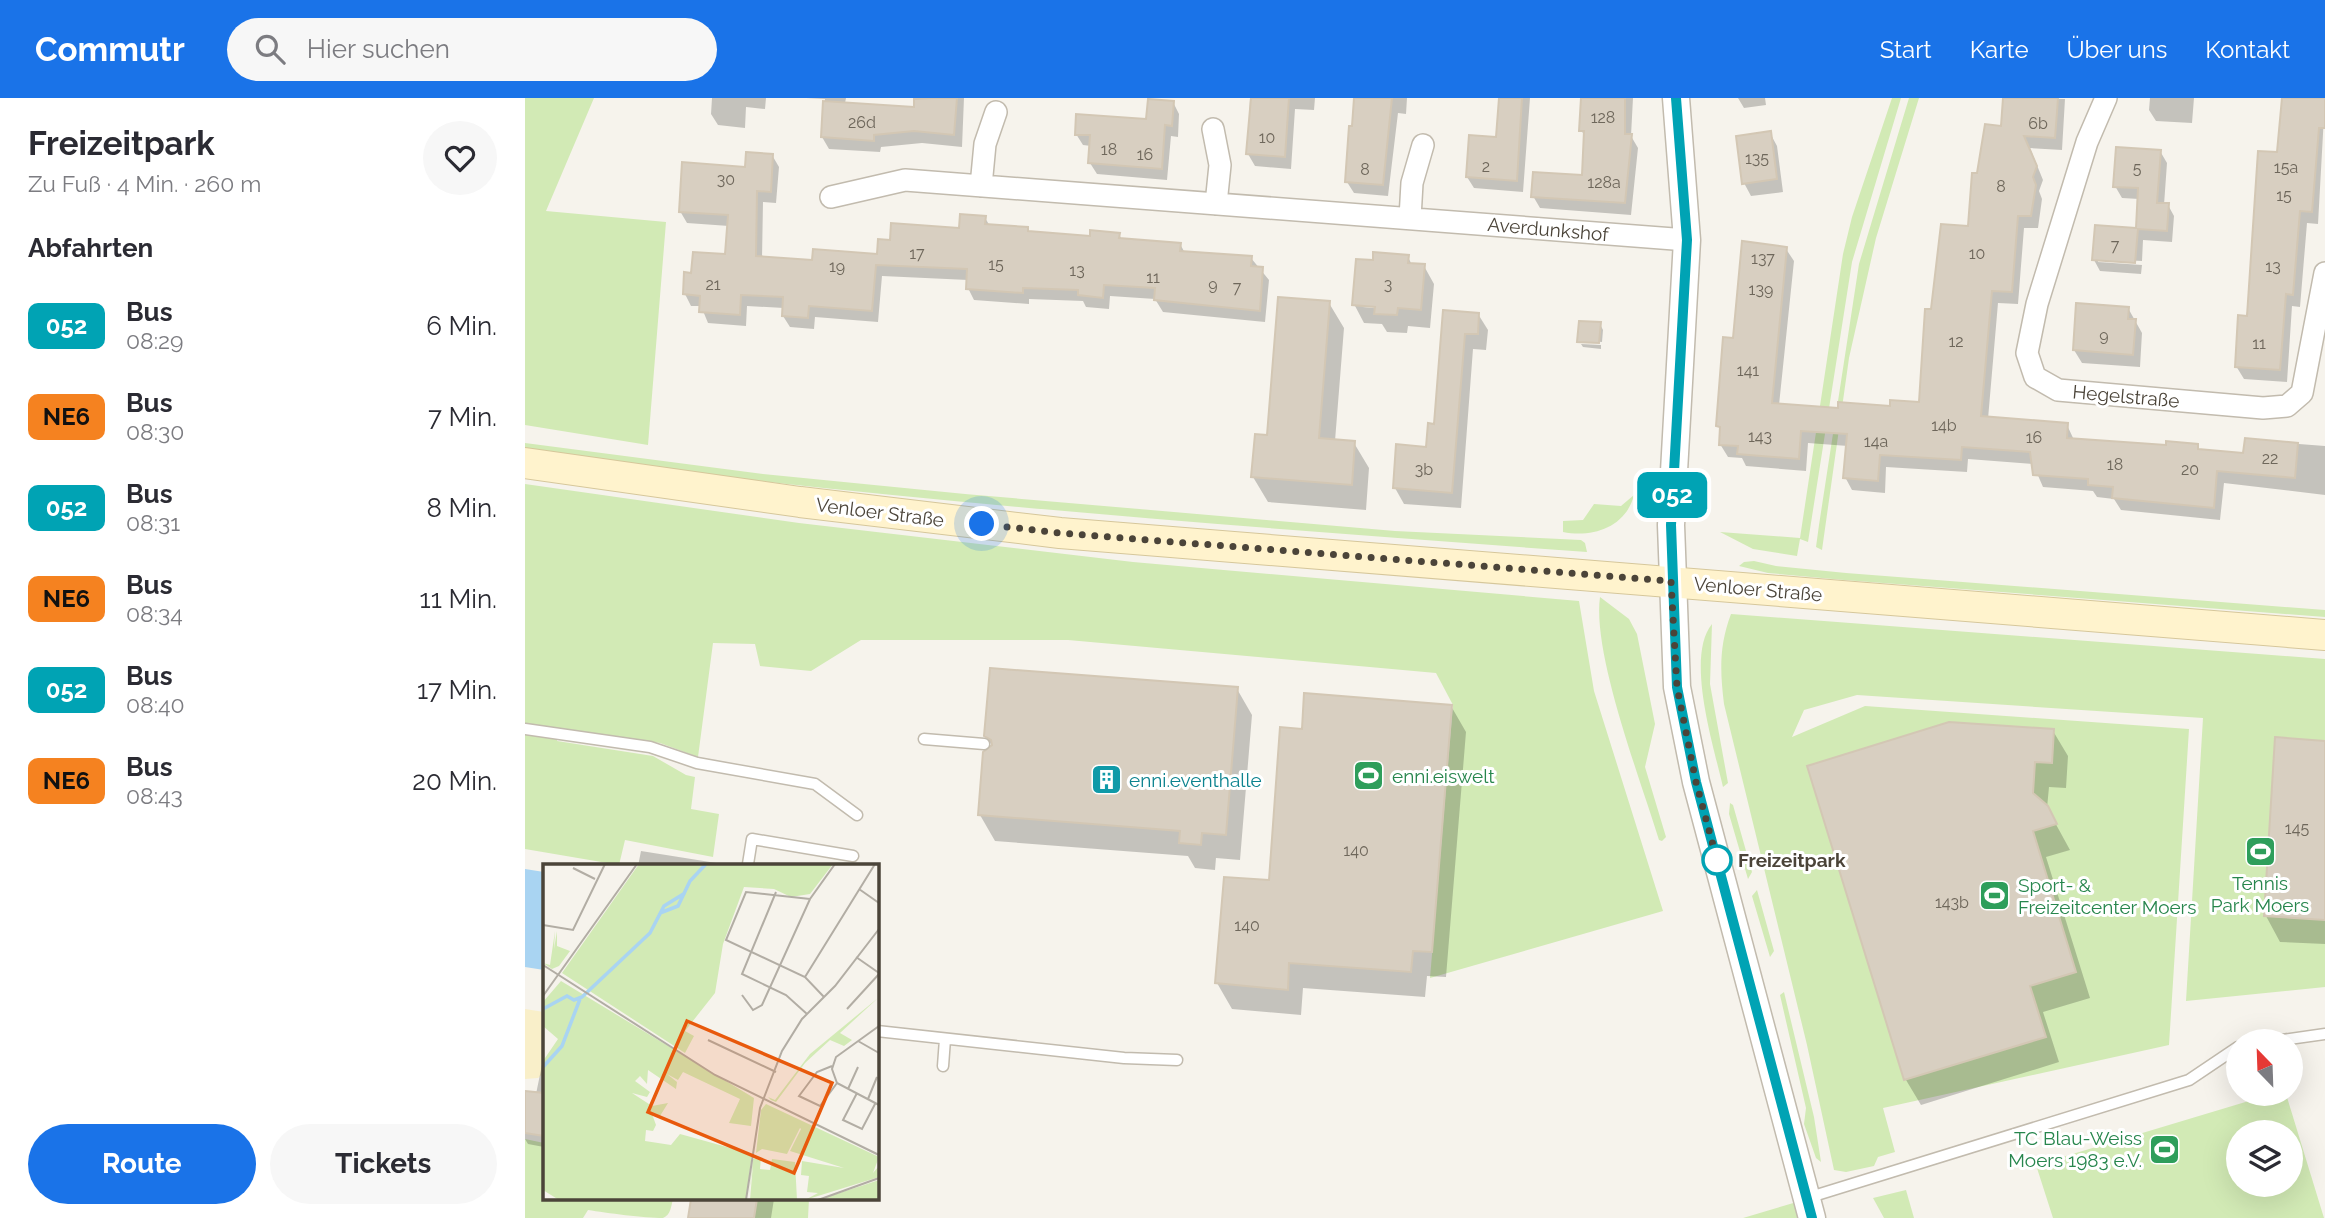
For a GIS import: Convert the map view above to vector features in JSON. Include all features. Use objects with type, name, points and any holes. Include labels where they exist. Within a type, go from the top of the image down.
[{"type":"main road","name":"Venloer Straße","points":[[525,463],[800,502],[1060,533],[2325,635]]},
{"type":"street","points":[[1676,98],[1687,240],[1671,525],[1677,687],[1696,782],[1809,1208]]},
{"type":"street","name":"Hegelstraße","points":[[2106,98],[2087,142],[2037,304],[2027,354],[2035,377],[2058,390],[2263,408],[2287,406],[2302,393],[2325,273]]},
{"type":"street","points":[[981,186],[985,144],[996,112]]},
{"type":"street","points":[[1213,129],[1220,165],[1216,204]]},
{"type":"street","points":[[1410,218],[1412,183],[1423,145]]},
{"type":"street","name":"Averdunkshof","points":[[831,197],[905,180],[1687,240]]},
{"type":"lane","points":[[525,729],[650,747],[697,763],[815,784],[857,815]]},
{"type":"lane","points":[[924,739],[984,744]]},
{"type":"lane","points":[[748,864],[752,839],[853,856]]},
{"type":"lane","points":[[879,1031],[1125,1058],[1177,1060]]},
{"type":"lane","points":[[2303,1037],[2325,1034]]},
{"type":"lane","points":[[943,1066],[945,1039]]},
{"type":"lane","points":[[1809,1208],[2189,1080],[2226,1055]]},
{"type":"green space","points":[[525,98],[594,98],[546,211],[666,222],[648,445],[525,425]]},
{"type":"green space","points":[[1892,98],[1901,98],[1852,262],[1808,542],[1800,539],[1797,556],[1753,549],[1720,532],[1800,538],[1843,254],[1852,217]]},
{"type":"green space","points":[[1909,98],[1919,98],[1876,238],[1849,358],[1822,550],[1816,547],[1859,264]]},
{"type":"green space","points":[[525,443],[763,474],[965,494],[1395,531],[1581,540],[1585,543],[1587,552],[1188,522],[923,498],[525,452]]},
{"type":"green space","points":[[525,484],[799,523],[1133,562],[1579,601],[1594,691],[1663,911],[1430,978],[1453,705],[1436,673],[1068,640],[861,640],[811,671],[760,666],[755,644],[713,643],[698,757],[660,743],[559,728],[557,741],[653,756],[686,775],[695,777],[691,809],[719,814],[713,857],[625,840],[619,864],[525,849]]},
{"type":"green space","points":[[1634,495],[1624,515],[1607,528],[1586,533],[1563,532],[1563,521],[1583,520],[1594,504],[1621,506]]},
{"type":"green space","points":[[1754,561],[1776,566],[1846,573],[2325,610],[2325,617],[1844,580],[1768,573],[1739,566],[1744,562]]},
{"type":"green space","points":[[1600,597],[1629,619],[1637,634],[1655,724],[1645,767],[1666,837],[1662,841],[1659,840],[1630,752],[1610,683],[1599,621]]},
{"type":"green space","points":[[1731,614],[2325,659],[2325,987],[2186,1001],[2203,718],[1857,695],[1804,710],[1792,737],[1865,706],[2189,729],[2169,1045],[1883,1108],[1895,1152],[1878,1157],[1874,1166],[1846,1172],[1834,1170],[1807,1045],[1724,704],[1721,659]]},
{"type":"green space","points":[[1712,624],[1710,684],[1728,783],[1723,787],[1708,727],[1701,680],[1704,639]]},
{"type":"green space","points":[[1730,803],[1733,805],[1752,872],[1748,879],[1729,814]]},
{"type":"green space","points":[[1757,890],[1774,951],[1770,957],[1752,896]]},
{"type":"green space","points":[[1784,992],[1814,1117],[1821,1162],[1816,1158],[1804,1124],[1806,1108],[1780,995]]},
{"type":"green space","name":"TC Blau-Weiss Moers 1983 e.V.","points":[[2232,1106],[2290,1106],[2294,1120],[2226,1120],[2226,1197],[2303,1197],[2303,1149],[2324,1218],[2053,1218],[2036,1165]]},
{"type":"green space","points":[[525,1139],[543,1143],[543,1200],[673,1200],[669,1213],[663,1218],[588,1210],[583,1218],[525,1218]]},
{"type":"green space","points":[[1906,1190],[1914,1218],[1884,1218],[1873,1198]]},
{"type":"green space","points":[[1807,1199],[1812,1218],[1743,1218]]},
{"type":"green space","points":[[757,1200],[809,1200],[808,1218],[754,1218]]},
{"type":"sand","points":[[525,1009],[543,1012],[543,1074],[538,1078],[525,1079]]},
{"type":"water","points":[[525,869],[543,872],[543,970],[525,967]]},
{"type":"building","points":[[957,98],[954,135],[914,131],[874,135],[874,141],[821,137],[823,101],[914,107],[914,99]]},
{"type":"building","points":[[1251,98],[1289,98],[1285,157],[1246,154]]},
{"type":"building","points":[[1354,98],[1392,98],[1383,185],[1345,182]]},
{"type":"building","points":[[1499,98],[1522,98],[1517,181],[1466,177],[1469,135],[1496,137]]},
{"type":"building","points":[[1581,98],[1625,98],[1625,134],[1632,134],[1625,203],[1531,197],[1533,172],[1582,175],[1584,131],[1579,131]]},
{"type":"building","points":[[2003,98],[2058,98],[2055,138],[2024,136],[2037,166],[2033,177],[2036,185],[2031,216],[2018,216],[2012,292],[1992,291],[1981,416],[2068,423],[2067,438],[2166,445],[2166,441],[2198,444],[2198,449],[2243,453],[2245,438],[2298,443],[2295,478],[2217,471],[2214,508],[2112,498],[2113,487],[2088,485],[2088,479],[2033,475],[2030,452],[1962,447],[1961,460],[1880,455],[1878,481],[1843,478],[1847,434],[1801,431],[1799,459],[1737,454],[1738,446],[1719,445],[1720,427],[1716,426],[1723,337],[1733,338],[1742,241],[1787,247],[1772,403],[1838,408],[1838,402],[1890,406],[1890,400],[1919,402],[1925,309],[1931,309],[1941,224],[1968,226],[1972,173],[1977,173],[1985,124],[2001,126]]},
{"type":"building","points":[[2282,98],[2325,98],[2325,128],[2319,128],[2312,212],[2300,211],[2293,295],[2286,294],[2280,370],[2235,367],[2238,315],[2247,316],[2258,151],[2277,152]]},
{"type":"building","points":[[1148,99],[1174,101],[1172,126],[1165,125],[1162,169],[1088,163],[1090,135],[1075,135],[1076,114],[1146,119]]},
{"type":"building","points":[[1771,131],[1777,179],[1742,184],[1736,136]]},
{"type":"building","points":[[2116,147],[2161,150],[2157,203],[2169,203],[2167,231],[2138,229],[2135,263],[2092,260],[2095,225],[2136,228],[2138,188],[2113,187]]},
{"type":"building","points":[[746,152],[773,154],[771,192],[757,191],[756,256],[812,260],[813,249],[877,254],[878,239],[890,240],[891,223],[959,228],[960,214],[986,216],[985,224],[1028,227],[1028,231],[1090,236],[1090,230],[1120,233],[1119,238],[1181,243],[1180,251],[1252,256],[1251,266],[1263,267],[1260,311],[1154,300],[1155,288],[1104,285],[1103,298],[1078,295],[1078,290],[1023,288],[1023,293],[966,289],[967,269],[876,265],[872,311],[809,306],[808,318],[782,316],[783,297],[741,295],[740,315],[699,312],[700,296],[683,294],[684,272],[691,273],[693,252],[725,254],[728,215],[679,212],[682,162],[745,167]]},
{"type":"building","points":[[1373,252],[1409,255],[1408,263],[1425,264],[1421,310],[1398,308],[1397,315],[1374,314],[1375,307],[1352,305],[1356,259],[1373,260]]},
{"type":"building","points":[[1278,297],[1330,301],[1319,438],[1355,441],[1352,485],[1251,477],[1255,434],[1267,435]]},
{"type":"building","points":[[2076,303],[2129,307],[2128,319],[2136,319],[2133,355],[2073,350]]},
{"type":"building","points":[[1443,310],[1479,313],[1478,334],[1465,334],[1452,493],[1393,488],[1396,444],[1426,447],[1428,423],[1434,424]]},
{"type":"building","points":[[1579,321],[1601,322],[1599,343],[1577,342]]},
{"type":"building","name":"enni.eventhalle","points":[[990,668],[1238,687],[1226,835],[1202,833],[1201,845],[1179,843],[1180,831],[978,815],[983,752],[992,745],[991,740],[984,736]]},
{"type":"building","name":"enni.eiswelt","points":[[1304,693],[1452,705],[1432,952],[1413,951],[1411,972],[1289,963],[1288,990],[1215,983],[1224,877],[1269,880],[1280,727],[1302,729]]},
{"type":"building","points":[[1949,722],[2054,729],[2052,763],[2035,762],[2033,793],[2048,806],[2057,824],[2033,831],[2076,972],[2030,986],[2046,1037],[1904,1080],[1807,766]]},
{"type":"building","points":[[2275,737],[2325,741],[2325,920],[2264,916]]},
{"type":"building","points":[[525,1091],[543,1093],[543,1136],[525,1133]]},
{"type":"building","points":[[691,1200],[757,1200],[754,1218],[688,1218]]},
{"type":"bus line","name":"052","points":[[1676,98],[1687,240],[1671,525],[1677,687],[1696,782],[1812,1218]]},
{"type":"place","name":"enni.eiswelt","points":[[1369,776]]},
{"type":"place","name":"enni.eventhalle","points":[[1106,780]]},
{"type":"place","name":"Tennis Park Moers","points":[[2260,852]]},
{"type":"place","name":"Freizeitpark","points":[[1717,860]]},
{"type":"place","name":"Sport- & Freizeitcenter Moers","points":[[1995,896]]},
{"type":"place","name":"TC Blau-Weiss Moers 1983 e.V.","points":[[2165,1149]]},
{"type":"route","points":[[982,524],[1060,533],[1671,581],[1677,687],[1696,782],[1717,860]]}]
